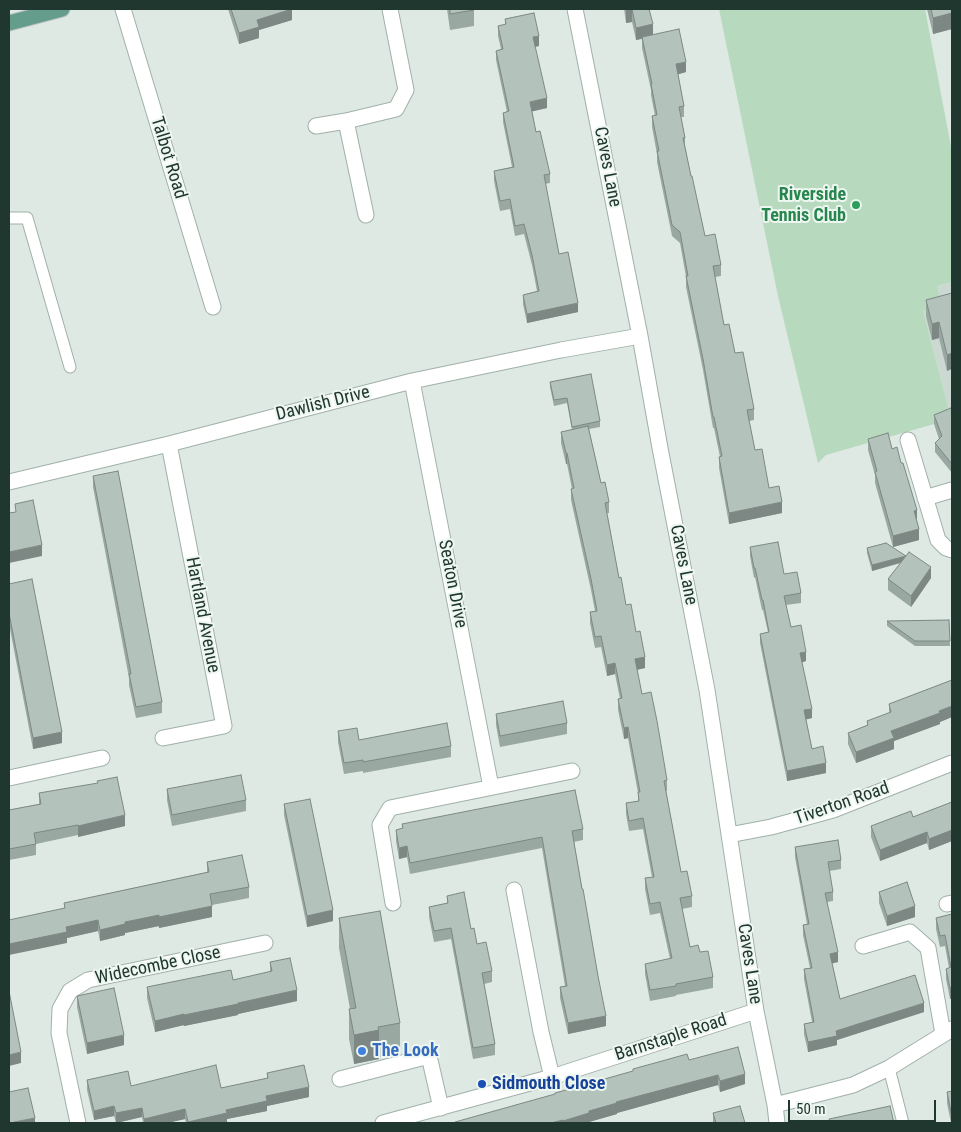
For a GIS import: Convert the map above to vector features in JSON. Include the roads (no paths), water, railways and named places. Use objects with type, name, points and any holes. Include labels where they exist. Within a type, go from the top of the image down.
[{"type":"main road","points":[[9,23],[62,9]]},
{"type":"street","name":"Talbot Road","points":[[123,9],[213,307]]},
{"type":"street","points":[[316,126],[396,109],[406,90],[390,9]]},
{"type":"street","name":"Caves Lane","points":[[575,9],[640,336],[707,690],[756,1011],[777,1123]]},
{"type":"street","points":[[346,121],[366,215]]},
{"type":"street","name":"Dawlish Drive","points":[[9,482],[169,444],[412,382],[561,350],[640,336]]},
{"type":"street","name":"Seaton Drive","points":[[412,382],[492,787]]},
{"type":"street","points":[[908,440],[938,540],[946,548],[952,550]]},
{"type":"street","name":"Hartland Avenue","points":[[163,738],[224,726],[169,444]]},
{"type":"street","points":[[925,498],[952,490]]},
{"type":"street","points":[[9,778],[102,758]]},
{"type":"street","name":"Tiverton Road","points":[[729,835],[771,827],[833,810],[952,763]]},
{"type":"street","points":[[394,903],[380,824],[390,808],[572,771]]},
{"type":"street","points":[[514,890],[541,1032],[552,1077]]},
{"type":"street","points":[[775,1105],[853,1085],[889,1068],[948,1032],[928,948],[910,932],[863,946]]},
{"type":"street","name":"Widecombe Close","points":[[78,1123],[59,1033],[60,1009],[70,991],[88,980],[265,943]]},
{"type":"street","name":"Barnstaple Road","points":[[383,1123],[552,1077],[756,1011]]},
{"type":"street","points":[[340,1079],[429,1056],[440,1108]]},
{"type":"lane","points":[[9,218],[27,218],[70,367]]},
{"type":"lane","points":[[889,1068],[903,1123]]},
{"type":"place","name":"Riverside Tennis Club","points":[[856,205]]},
{"type":"place","name":"The Look","points":[[362,1051]]},
{"type":"place","name":"Sidmouth Close","points":[[482,1084]]}]
